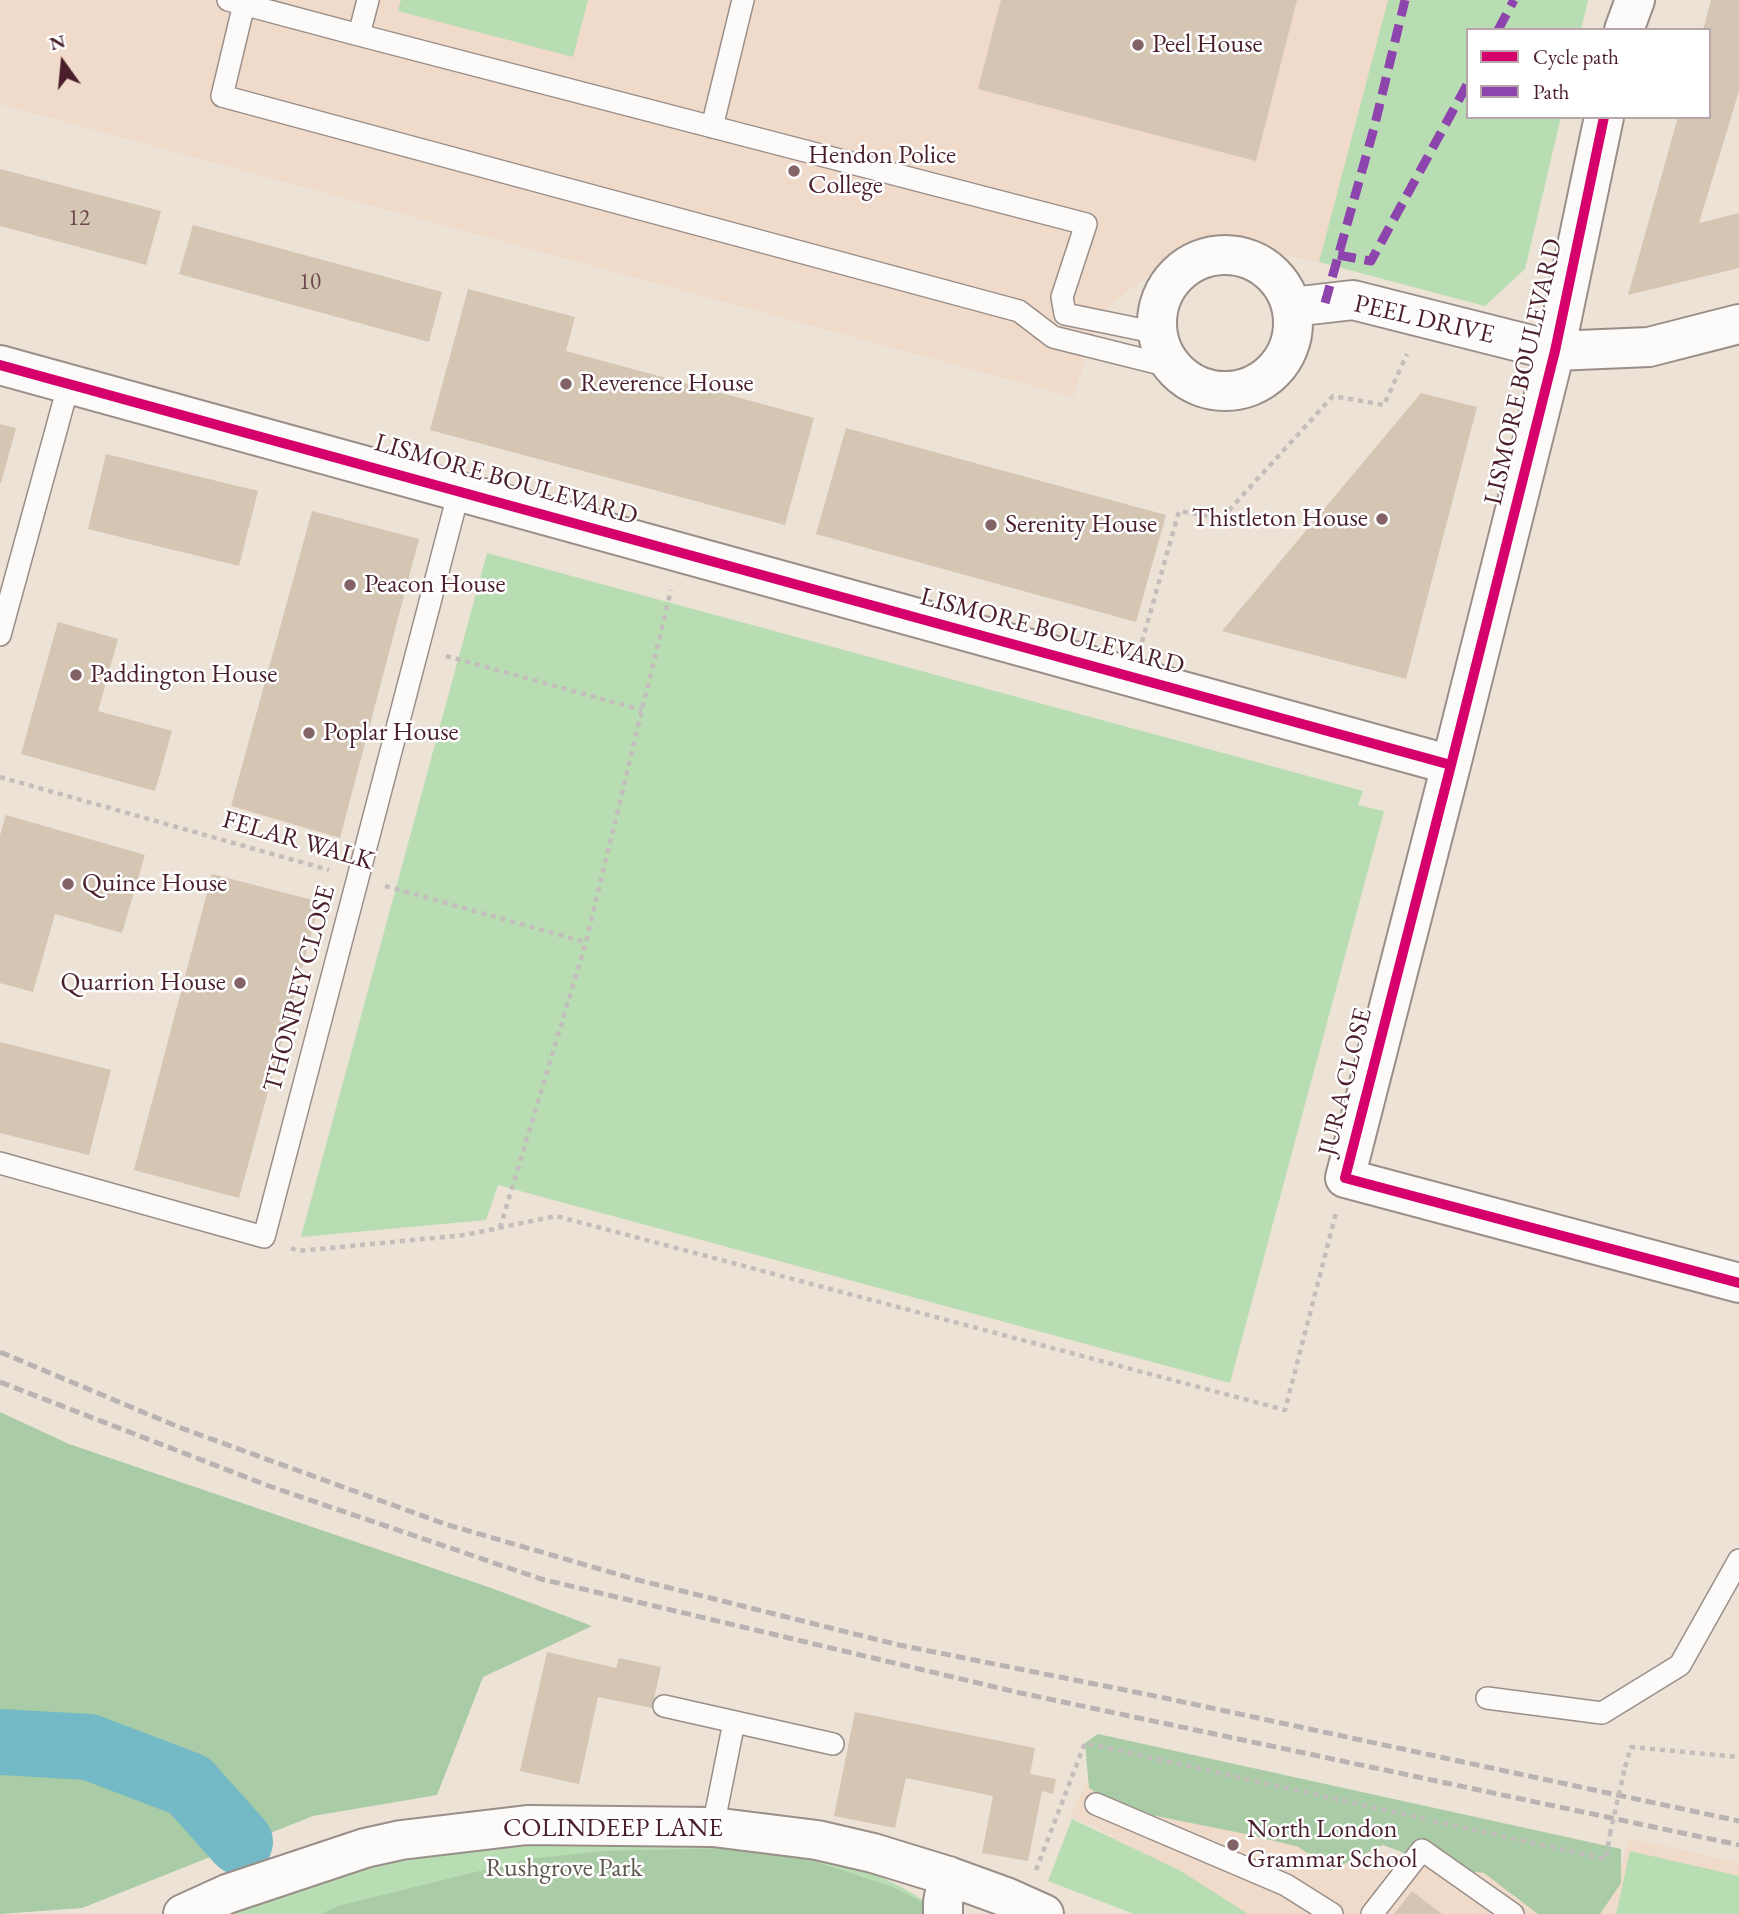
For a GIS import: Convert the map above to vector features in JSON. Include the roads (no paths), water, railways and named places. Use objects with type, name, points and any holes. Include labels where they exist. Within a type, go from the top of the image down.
[{"type":"street","points":[[1625,28],[1634,0]]},
{"type":"street","name":"LISMORE BOULEVARD","points":[[0,365],[1451,765],[1555,351],[1604,119]]},
{"type":"street","points":[[1230,255],[1260,265],[1283,285],[1292,307],[1292,340],[1285,357],[1273,372],[1258,383],[1241,389],[1204,388],[1187,379],[1166,350],[1158,315],[1162,297],[1172,281],[1188,266],[1208,257],[1230,255]]},
{"type":"street","name":"PEEL DRIVE","points":[[1292,307],[1353,300],[1555,351],[1649,347],[1739,324]]},
{"type":"street","name":"JURA CLOSE","points":[[1451,765],[1345,1178],[1739,1283]]},
{"type":"street","name":"COLINDEEP LANE","points":[[183,1914],[228,1894],[365,1847],[527,1825],[713,1827],[817,1840],[873,1853],[948,1876],[1019,1907]]},
{"type":"street","points":[[943,1914],[948,1876]]},
{"type":"lane","points":[[359,35],[368,0]]},
{"type":"lane","points":[[712,127],[743,0]]},
{"type":"lane","points":[[236,2],[1086,224],[1062,297],[1065,314],[1166,350],[1053,337],[1019,311],[222,96],[236,2]]},
{"type":"lane","points":[[0,635],[69,383]]},
{"type":"lane","name":"THONREY CLOSE","points":[[0,1163],[264,1237],[459,491]]},
{"type":"lane","points":[[1487,1698],[1602,1713],[1680,1665],[1739,1559]]},
{"type":"lane","points":[[664,1706],[833,1744]]},
{"type":"lane","points":[[713,1827],[734,1722]]},
{"type":"lane","points":[[1096,1804],[1286,1885],[1332,1914]]},
{"type":"lane","points":[[1372,1914],[1422,1850],[1513,1914]]},
{"type":"waterway","points":[[0,1742],[89,1747],[189,1785],[240,1842]]},
{"type":"railway","points":[[0,1352],[181,1428],[445,1524],[634,1579],[899,1645],[1160,1697],[1739,1821]]},
{"type":"railway","points":[[0,1382],[269,1486],[541,1579],[1016,1692],[1739,1845]]},
{"type":"place","name":"Peel House","points":[[1138,45]]},
{"type":"place","name":"Hendon Police College","points":[[794,171]]},
{"type":"place","name":"Reverence House","points":[[566,384]]},
{"type":"place","name":"Thistleton House","points":[[1382,519]]},
{"type":"place","name":"Serenity House","points":[[991,525]]},
{"type":"place","name":"Peacon House","points":[[350,585]]},
{"type":"place","name":"Paddington House","points":[[76,675]]},
{"type":"place","name":"Poplar House","points":[[309,733]]},
{"type":"place","name":"Quince House","points":[[68,884]]},
{"type":"place","name":"Quarrion House","points":[[240,983]]},
{"type":"place","name":"North London Grammar School","points":[[1233,1845]]},
{"type":"park label","name":"Rushgrove Park","points":[[564,1869]]}]
